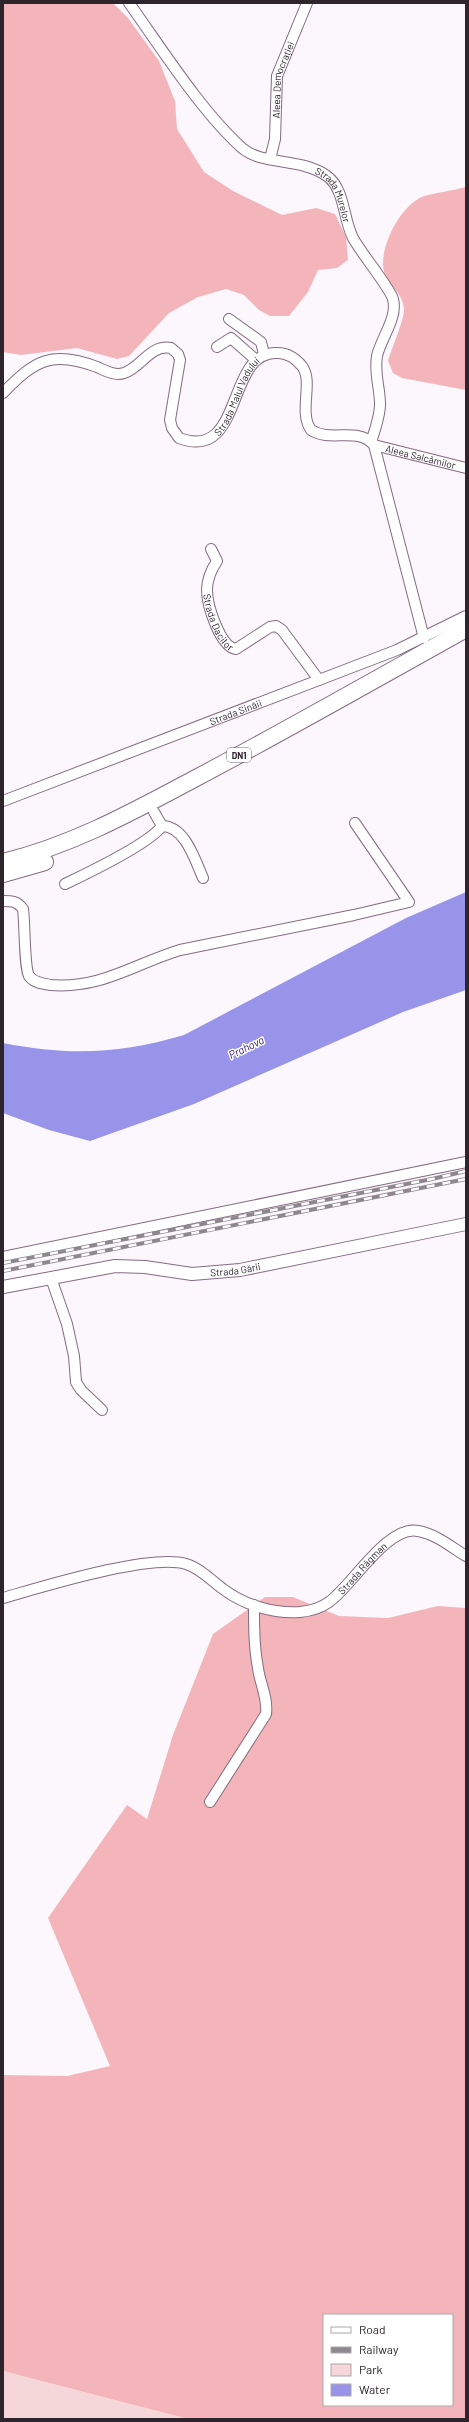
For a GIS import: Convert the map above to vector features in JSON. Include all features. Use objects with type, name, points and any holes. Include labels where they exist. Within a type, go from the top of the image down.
[{"type":"highway","name":"DN1","points":[[3,862],[44,851],[105,826],[228,761],[466,629]]},
{"type":"highway","name":"DN1","points":[[3,874],[26,868],[158,819],[285,743],[466,641]]},
{"type":"highway","points":[[3,880],[26,868]]},
{"type":"street","name":"Strada Murelor","points":[[129,3],[212,116],[247,152],[270,159],[308,166],[332,180],[340,194],[353,237],[365,259],[393,297],[394,308],[377,356],[376,373],[380,404],[373,444]]},
{"type":"street","name":"Aleea Democrației","points":[[270,159],[274,146],[277,76],[307,3]]},
{"type":"street","points":[[217,347],[231,338],[260,357],[261,342],[229,319]]},
{"type":"street","name":"Strada Malul Vadului","points":[[3,393],[20,374],[42,362],[65,358],[118,374],[127,372],[157,350],[171,348],[178,354],[180,360],[170,420],[172,428],[178,438],[195,443],[210,439],[220,429],[260,357],[280,352],[288,355],[302,366],[306,376],[306,419],[311,430],[325,435],[360,436],[373,444]]},
{"type":"street","name":"Aleea Salcâmilor","points":[[373,444],[466,468]]},
{"type":"street","points":[[373,444],[424,638]]},
{"type":"street","name":"Strada Dacilor","points":[[211,549],[217,561],[209,577],[208,604],[217,628],[228,645],[236,649],[270,627],[276,626],[282,630],[319,680]]},
{"type":"street","name":"Strada Sinăii","points":[[3,801],[319,680],[424,638],[466,616]]},
{"type":"street","points":[[65,884],[107,863],[154,834],[158,819],[174,829],[182,837],[203,878]]},
{"type":"street","points":[[3,901],[13,901],[19,903],[23,909],[28,971],[34,980],[44,984],[83,985],[102,981],[155,958],[180,950],[382,909],[409,902],[355,823]]},
{"type":"street","points":[[3,1257],[466,1162]]},
{"type":"street","name":"Strada Gării","points":[[3,1287],[115,1266],[145,1267],[192,1274],[240,1270],[466,1224]]},
{"type":"street","points":[[51,1278],[67,1324],[74,1356],[76,1382],[81,1390],[102,1410]]},
{"type":"street","name":"Strada Răgman","points":[[3,1598],[72,1578],[170,1561],[186,1564],[225,1590],[254,1605],[300,1612],[314,1609],[329,1602],[391,1539],[398,1534],[409,1531],[418,1531],[436,1538],[466,1556]]},
{"type":"street","points":[[210,1802],[266,1714],[267,1704],[258,1669],[254,1637],[254,1605]]},
{"type":"green space","points":[[3,2371],[188,2419],[3,2419]]},
{"type":"shaded area","points":[[3,3],[113,3],[128,18],[159,61],[175,101],[177,129],[204,172],[233,191],[282,215],[316,208],[335,214],[346,237],[348,260],[337,268],[318,270],[308,292],[289,316],[270,316],[259,310],[244,295],[226,289],[198,297],[169,313],[129,356],[117,359],[77,348],[21,355],[3,352]]},
{"type":"shaded area","points":[[466,187],[466,390],[402,378],[393,373],[388,361],[400,327],[404,309],[401,298],[386,277],[383,262],[384,251],[393,228],[407,208],[424,196]]},
{"type":"shaded area","points":[[265,1597],[293,1597],[339,1616],[388,1618],[438,1606],[466,1608],[466,2419],[188,2419],[3,2371],[3,2075],[67,2076],[110,2066],[48,1918],[127,1805],[147,1819],[173,1735],[213,1634]]},
{"type":"water","name":"Prahova","points":[[466,892],[466,990],[403,1012],[194,1104],[90,1141],[49,1130],[3,1113],[3,1043],[50,1050],[94,1051],[138,1046],[184,1035],[406,918]]},
{"type":"railway","points":[[3,1263],[432,1179],[466,1171]]},
{"type":"railway","points":[[3,1271],[466,1179]]}]
